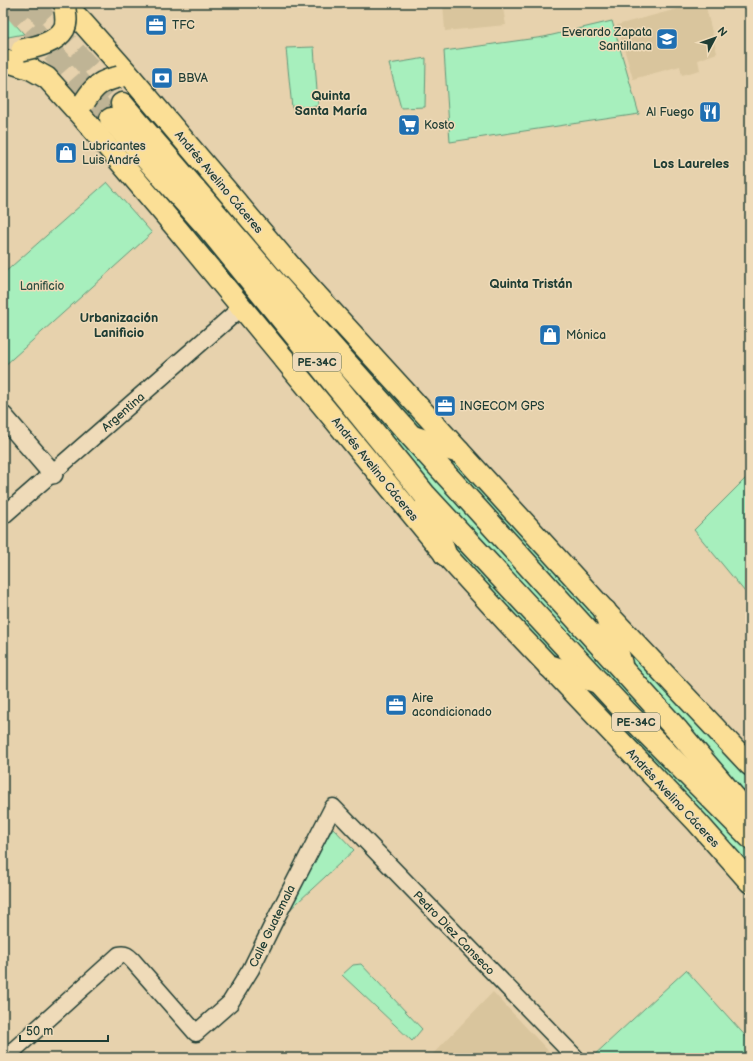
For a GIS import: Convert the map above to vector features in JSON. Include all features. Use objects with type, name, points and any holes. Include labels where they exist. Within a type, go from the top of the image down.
[{"type":"highway","name":"Andrés Avelino Cáceres","points":[[750,816],[678,731],[412,437],[270,277],[116,111],[208,229],[424,494],[599,682],[750,837]]},
{"type":"highway","points":[[412,437],[459,452]]},
{"type":"highway","points":[[424,494],[445,554]]},
{"type":"highway","points":[[605,611],[624,671]]},
{"type":"highway","points":[[549,666],[599,682]]},
{"type":"main road","points":[[3,59],[22,50],[40,46],[53,39],[64,29],[66,20],[64,5]]},
{"type":"main road","name":"Andrés Avelino Cáceres","points":[[64,5],[83,23],[126,79],[292,268],[605,611],[750,765]]},
{"type":"main road","name":"Andrés Avelino Cáceres","points":[[3,59],[31,69],[47,78],[84,110],[242,307],[445,554],[506,621],[697,822],[750,882]]},
{"type":"main road","points":[[84,110],[93,89],[104,80],[126,79]]},
{"type":"main road","points":[[3,416],[52,474]]},
{"type":"street","name":"Argentina","points":[[3,516],[242,307]]},
{"type":"street","name":"Calle Guatemala","points":[[5,1058],[119,955],[123,954],[128,956],[196,1033],[230,1003],[251,969],[272,924],[333,807]]},
{"type":"street","name":"Pedro Diez Canseco","points":[[333,807],[576,1058]]},
{"type":"shaded area","points":[[443,3],[502,3],[506,25],[445,31]]},
{"type":"shaded area","name":"Everardo Zapata Santillana","points":[[700,3],[705,3],[717,53],[698,60],[700,70],[682,75],[680,66],[633,79],[617,25]]},
{"type":"shaded area","points":[[493,992],[555,1058],[429,1058]]},
{"type":"green space","points":[[3,11],[24,34],[3,38]]},
{"type":"green space","points":[[612,21],[639,114],[450,142],[444,51],[544,37]]},
{"type":"green space","points":[[314,47],[318,106],[292,108],[286,48]]},
{"type":"green space","points":[[426,58],[425,107],[401,108],[389,64]]},
{"type":"green space","points":[[125,92],[170,143],[208,180],[442,443],[418,435],[124,93]]},
{"type":"green space","points":[[99,114],[406,480],[434,530],[169,208],[138,163],[98,116]]},
{"type":"green space","name":"Lanificio","points":[[107,182],[152,233],[3,367],[3,274]]},
{"type":"green space","points":[[332,354],[725,797],[535,604],[325,365]]},
{"type":"green space","points":[[429,446],[451,453],[601,615],[612,647]]},
{"type":"green space","points":[[750,474],[750,598],[694,530]]},
{"type":"green space","points":[[436,513],[581,672],[550,660],[465,568]]},
{"type":"green space","points":[[614,629],[750,777],[750,803],[625,661]]},
{"type":"green space","points":[[565,676],[592,683],[703,798],[750,848],[750,870]]},
{"type":"green space","points":[[333,828],[354,850],[284,915]]},
{"type":"green space","points":[[361,964],[422,1029],[412,1041],[342,975],[353,965]]},
{"type":"green space","points":[[686,970],[750,1041],[750,1058],[591,1058]]},
{"type":"tunnel","points":[[9,3],[111,119]]},
{"type":"tunnel","points":[[31,3],[122,104]]},
{"type":"place","name":"TFC","points":[[156,25]]},
{"type":"place","name":"Everardo Zapata Santillana","points":[[667,39]]},
{"type":"place","name":"BBVA","points":[[162,78]]},
{"type":"place","name":"Al Fuego","points":[[710,112]]},
{"type":"place","name":"Kosto","points":[[409,125]]},
{"type":"place","name":"Lubricantes Luis André","points":[[66,153]]},
{"type":"place","name":"Mónica","points":[[550,335]]},
{"type":"place","name":"INGECOM GPS","points":[[445,406]]},
{"type":"place","name":"Aire acondicionado","points":[[396,705]]},
{"type":"district","name":"Quinta Santa María","points":[[331,102]]},
{"type":"district","name":"Los Laureles","points":[[691,163]]},
{"type":"district","name":"Quinta Tristán","points":[[531,283]]},
{"type":"district","name":"Urbanización Lanificio","points":[[119,324]]}]
